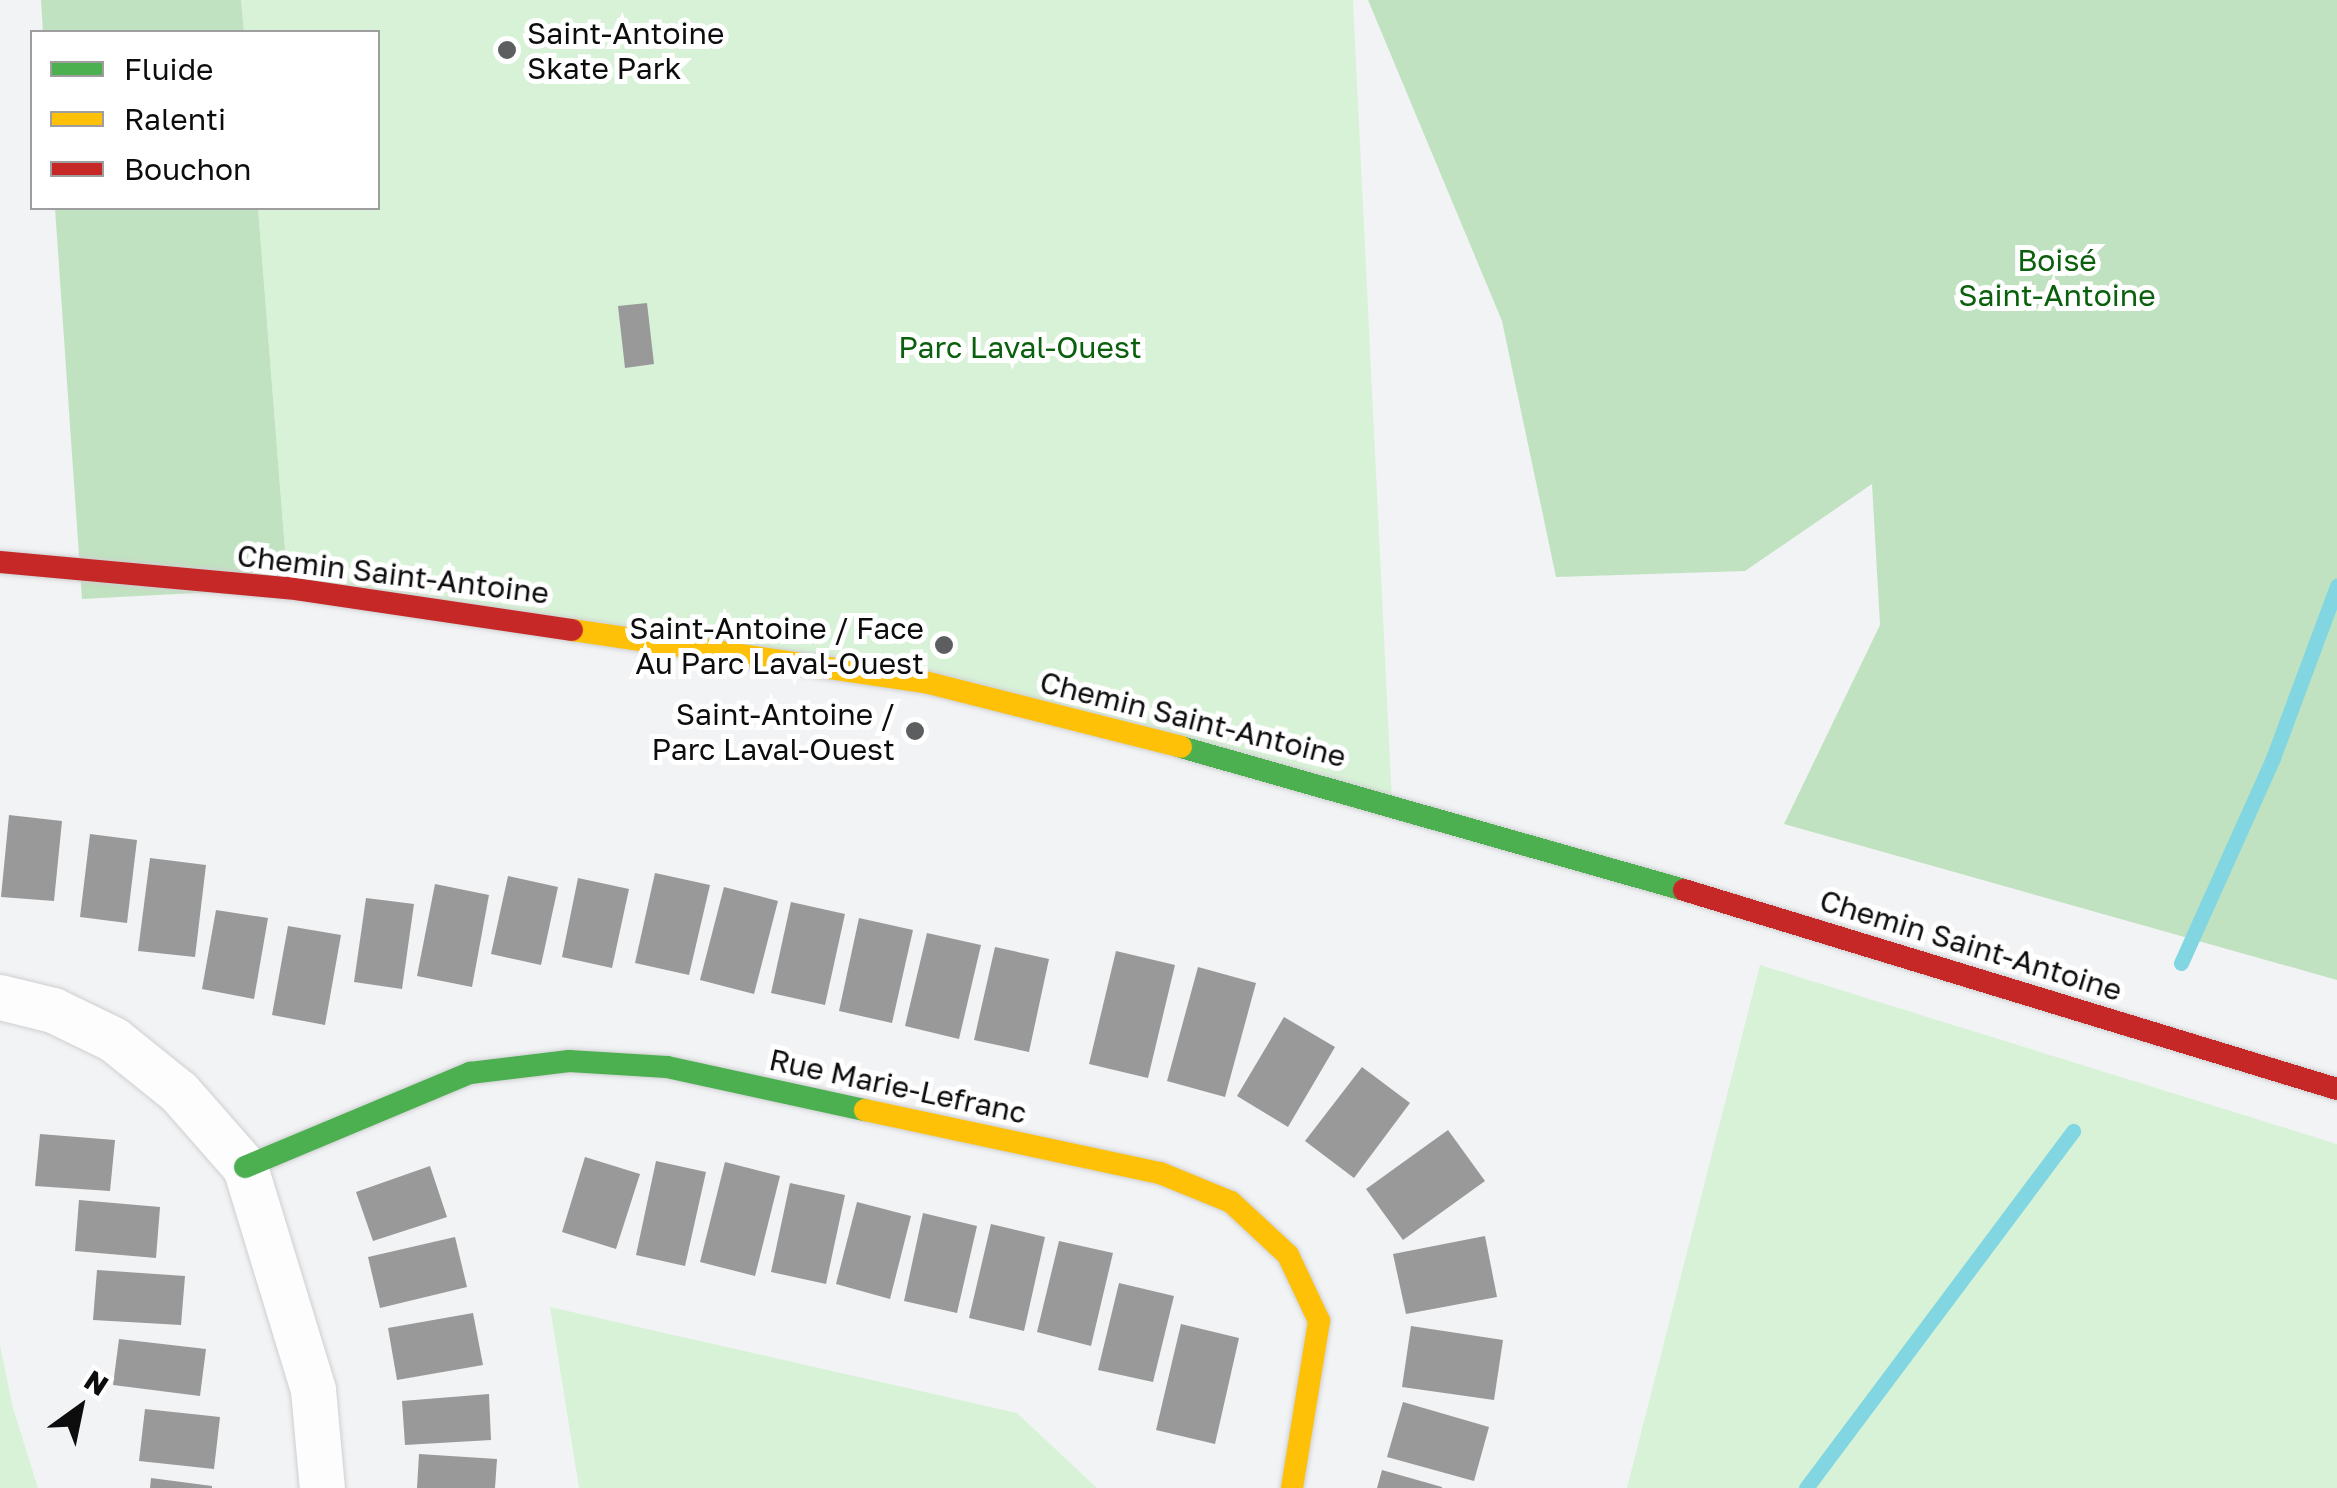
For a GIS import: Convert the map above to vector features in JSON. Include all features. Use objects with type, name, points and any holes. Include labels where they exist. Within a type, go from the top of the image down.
[{"type":"street","name":"Chemin Saint-Antoine","points":[[0,562],[288,588],[925,682],[1392,800],[2337,1089]]},
{"type":"street","points":[[0,998],[53,1010],[113,1039],[179,1092],[245,1167],[313,1390],[322,1488]]},
{"type":"street","name":"Rue Marie-Lefranc","points":[[245,1167],[470,1073],[570,1061],[667,1067],[1160,1173],[1231,1202],[1288,1255],[1318,1320],[1292,1488]]},
{"type":"green space","points":[[41,0],[241,0],[244,30],[43,30]]},
{"type":"green space","name":"Parc Laval-Ouest","points":[[241,0],[1353,0],[1392,801],[925,682],[288,588],[258,210],[380,210],[380,30],[244,30]]},
{"type":"green space","name":"Boisé Saint-Antoine","points":[[1368,0],[2337,0],[2337,980],[1784,824],[1880,625],[1872,484],[1745,571],[1556,577],[1502,321]]},
{"type":"green space","points":[[55,210],[258,210],[288,588],[82,599]]},
{"type":"green space","points":[[1760,965],[2337,1144],[2337,1488],[1627,1488]]},
{"type":"green space","points":[[550,1307],[1017,1413],[1097,1488],[579,1488]]},
{"type":"green space","points":[[0,1345],[13,1408],[38,1488],[0,1488]]},
{"type":"building","points":[[647,303],[654,364],[625,368],[618,306]]},
{"type":"building","points":[[9,815],[62,821],[54,901],[1,897]]},
{"type":"building","points":[[90,834],[137,840],[127,923],[80,917]]},
{"type":"building","points":[[150,858],[206,865],[195,957],[138,951]]},
{"type":"building","points":[[655,873],[710,885],[689,975],[635,963]]},
{"type":"building","points":[[508,876],[558,887],[541,965],[491,954]]},
{"type":"building","points":[[578,878],[629,889],[612,968],[562,957]]},
{"type":"building","points":[[435,884],[489,895],[472,987],[417,976]]},
{"type":"building","points":[[724,887],[778,901],[754,994],[700,980]]},
{"type":"building","points":[[366,898],[414,904],[402,989],[354,982]]},
{"type":"building","points":[[791,902],[845,914],[825,1005],[771,993]]},
{"type":"building","points":[[216,910],[268,918],[254,999],[202,989]]},
{"type":"building","points":[[859,918],[913,930],[892,1023],[839,1011]]},
{"type":"building","points":[[288,926],[341,935],[325,1025],[272,1015]]},
{"type":"building","points":[[927,933],[981,945],[959,1039],[905,1026]]},
{"type":"building","points":[[995,947],[1049,959],[1029,1052],[974,1040]]},
{"type":"building","points":[[1116,951],[1175,965],[1148,1078],[1089,1064]]},
{"type":"building","points":[[1198,967],[1256,983],[1225,1097],[1167,1081]]},
{"type":"building","points":[[1284,1017],[1335,1047],[1288,1127],[1237,1096]]},
{"type":"building","points":[[1362,1067],[1410,1103],[1354,1178],[1305,1141]]},
{"type":"building","points":[[1448,1130],[1485,1181],[1403,1240],[1366,1189]]},
{"type":"building","points":[[40,1134],[115,1140],[110,1191],[35,1186]]},
{"type":"building","points":[[585,1157],[640,1174],[616,1249],[562,1232]]},
{"type":"building","points":[[656,1161],[706,1172],[685,1266],[636,1255]]},
{"type":"building","points":[[725,1162],[780,1176],[755,1276],[700,1262]]},
{"type":"building","points":[[430,1166],[447,1217],[373,1241],[356,1192]]},
{"type":"building","points":[[790,1183],[845,1195],[826,1284],[771,1272]]},
{"type":"building","points":[[79,1200],[160,1207],[156,1258],[75,1251]]},
{"type":"building","points":[[857,1202],[911,1216],[890,1299],[836,1284]]},
{"type":"building","points":[[923,1213],[977,1226],[957,1313],[904,1301]]},
{"type":"building","points":[[991,1224],[1045,1237],[1024,1331],[969,1318]]},
{"type":"building","points":[[1485,1236],[1497,1297],[1406,1314],[1393,1254]]},
{"type":"building","points":[[455,1237],[467,1287],[380,1308],[368,1257]]},
{"type":"building","points":[[1059,1241],[1113,1253],[1091,1346],[1037,1332]]},
{"type":"building","points":[[97,1270],[185,1276],[181,1325],[93,1320]]},
{"type":"building","points":[[1119,1283],[1174,1296],[1153,1382],[1098,1370]]},
{"type":"building","points":[[473,1313],[483,1365],[397,1380],[388,1328]]},
{"type":"building","points":[[1181,1324],[1239,1338],[1215,1444],[1156,1430]]},
{"type":"building","points":[[1411,1326],[1503,1340],[1494,1400],[1402,1387]]},
{"type":"building","points":[[119,1339],[206,1349],[200,1396],[113,1385]]},
{"type":"building","points":[[489,1394],[491,1440],[405,1445],[402,1401]]},
{"type":"building","points":[[1403,1402],[1489,1427],[1474,1481],[1387,1457]]},
{"type":"building","points":[[145,1409],[220,1417],[214,1469],[139,1461]]},
{"type":"building","points":[[419,1454],[497,1459],[495,1488],[417,1488]]},
{"type":"building","points":[[1382,1470],[1442,1487],[1442,1488],[1377,1488]]},
{"type":"building","points":[[151,1478],[212,1486],[212,1488],[150,1488]]},
{"type":"waterway","points":[[2181,963],[2273,758],[2337,586]]},
{"type":"waterway","points":[[1806,1488],[2073,1131]]},
{"type":"traffic: fast","points":[[1181,747],[1684,890]]},
{"type":"traffic: fast","points":[[245,1167],[470,1073],[569,1061],[667,1067],[865,1110]]},
{"type":"traffic: slow","points":[[572,630],[925,682],[1181,747]]},
{"type":"traffic: slow","points":[[865,1110],[1160,1173],[1231,1202],[1288,1255],[1319,1321],[1292,1488]]},
{"type":"traffic: jam","points":[[0,562],[288,588],[572,630]]},
{"type":"traffic: jam","points":[[1684,890],[2337,1089]]},
{"type":"place","name":"Saint-Antoine Skate Park","points":[[507,50]]},
{"type":"place","name":"Saint-Antoine / Face Au Parc Laval-Ouest","points":[[944,645]]},
{"type":"place","name":"Saint-Antoine / Parc Laval-Ouest","points":[[915,731]]}]
